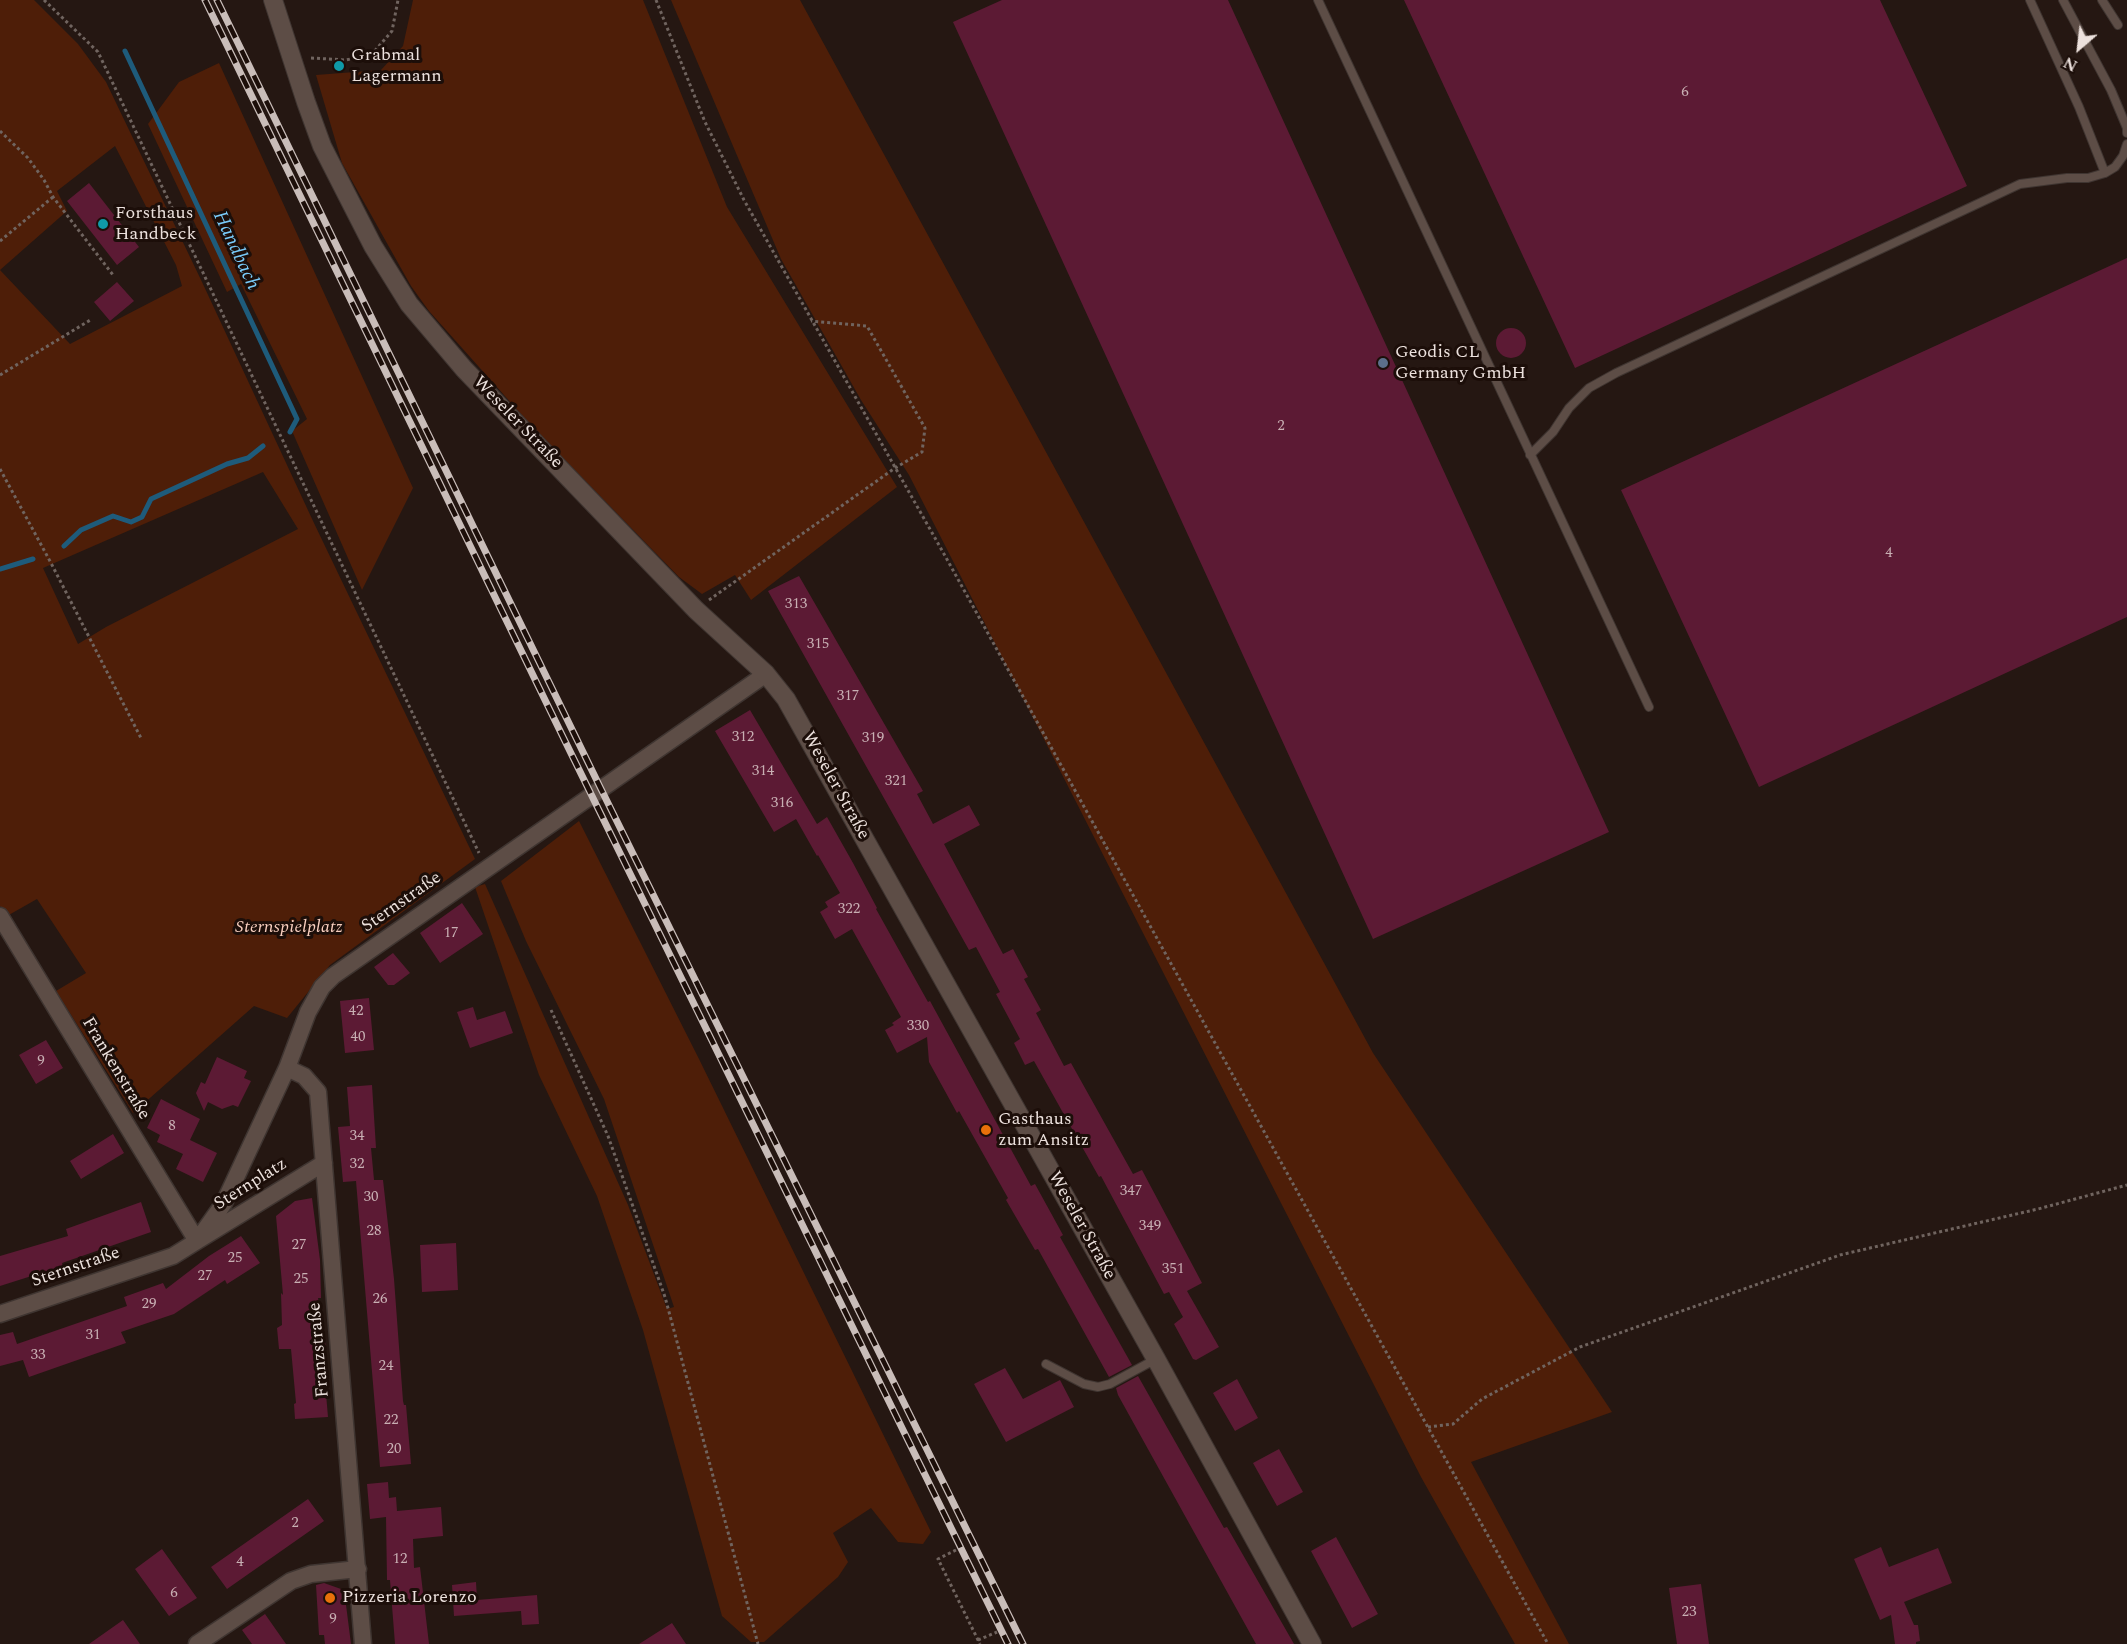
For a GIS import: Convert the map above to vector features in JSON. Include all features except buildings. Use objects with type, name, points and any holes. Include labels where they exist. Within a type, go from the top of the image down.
[{"type":"main road","name":"Weseler Straße","points":[[273,0],[322,146],[363,228],[409,304],[464,369],[696,610],[766,674],[786,699],[1156,1359],[1312,1644]]},
{"type":"street","name":"Sternstraße","points":[[0,1314],[173,1256],[197,1241],[224,1203],[287,1068],[308,1012],[322,987],[333,976],[766,674]]},
{"type":"street","name":"Frankenstraße","points":[[0,916],[197,1241]]},
{"type":"street","name":"Franzstraße","points":[[287,1068],[303,1076],[318,1092],[363,1644]]},
{"type":"street","name":"Sternplatz","points":[[197,1241],[324,1163]]},
{"type":"street","points":[[197,1644],[291,1581],[311,1574],[358,1569]]},
{"type":"lane","points":[[1318,0],[1649,707]]},
{"type":"lane","points":[[2030,0],[2079,107],[2104,173]]},
{"type":"lane","points":[[2063,0],[2111,90],[2127,133]]},
{"type":"lane","points":[[2102,0],[2118,25]]},
{"type":"lane","points":[[1530,454],[1553,432],[1569,408],[1589,388],[1616,372],[2020,184],[2067,178],[2088,178],[2104,173],[2119,162],[2127,144]]},
{"type":"lane","points":[[1046,1364],[1084,1383],[1098,1387],[1110,1384],[1156,1359]]},
{"type":"path","points":[[44,0],[98,52],[486,868]]},
{"type":"path","points":[[291,58],[346,60],[372,54],[392,31],[398,0]]},
{"type":"path","points":[[656,0],[705,122],[744,200],[1548,1644]]},
{"type":"path","points":[[0,131],[28,158],[53,197],[113,275]]},
{"type":"path","points":[[0,242],[53,197]]},
{"type":"path","points":[[0,375],[92,319]]},
{"type":"path","points":[[696,610],[895,468],[921,452],[925,428],[867,326],[811,321]]},
{"type":"path","points":[[0,469],[142,740]]},
{"type":"path","points":[[551,1010],[608,1136],[665,1296],[758,1644]]},
{"type":"path","points":[[1428,1427],[1453,1424],[1482,1399],[1580,1347],[1829,1259],[2127,1185]]},
{"type":"path","points":[[956,1550],[938,1559],[980,1644]]},
{"type":"path","points":[[978,1640],[996,1632]]},
{"type":"green space","name":"Sternspielplatz","points":[[0,0],[34,0],[78,44],[106,82],[475,859],[330,965],[287,1018],[254,1006],[133,1113],[56,991],[86,973],[37,899],[7,916],[0,906]],"holes":[[[115,146],[176,265],[182,286],[70,344],[0,270],[67,211],[57,191]],[[263,472],[298,529],[106,627],[78,644],[43,568]]]},
{"type":"green space","points":[[413,0],[643,0],[727,207],[897,487],[751,600],[735,575],[702,594],[679,577],[529,423],[429,311],[411,286],[342,163],[316,75],[381,70],[403,46]]},
{"type":"green space","points":[[671,0],[800,0],[1373,1053],[1612,1412],[1471,1462],[1569,1644],[1515,1644],[1421,1477],[909,475],[861,400],[781,259]]},
{"type":"green space","points":[[219,63],[413,488],[362,590],[292,431],[307,419],[241,284],[227,292],[148,124],[179,82]]},
{"type":"green space","points":[[579,821],[699,1059],[931,1532],[923,1544],[898,1542],[871,1508],[833,1533],[848,1562],[838,1577],[764,1642],[751,1642],[722,1616],[643,1330],[597,1196],[539,1075],[475,887],[485,884],[628,1205],[667,1309],[674,1307],[604,1099],[526,941],[501,881]]},
{"type":"waterway","name":"Handbach","points":[[125,51],[297,419],[290,432]]},
{"type":"waterway","points":[[64,546],[81,530],[113,516],[131,522],[142,517],[151,499],[227,464],[248,458],[263,446]]},
{"type":"waterway","points":[[0,569],[33,559]]},
{"type":"railway","points":[[205,0],[1008,1644]]},
{"type":"railway","points":[[217,0],[601,789],[1023,1644]]},
{"type":"place","name":"Grabmal Lagermann","points":[[339,66]]},
{"type":"place","name":"Forsthaus Handbeck","points":[[103,224]]},
{"type":"place","name":"Geodis CL Germany GmbH","points":[[1383,363]]},
{"type":"place","name":"Gasthaus zum Ansitz","points":[[986,1130]]},
{"type":"place","name":"Pizzeria Lorenzo","points":[[330,1598]]}]
